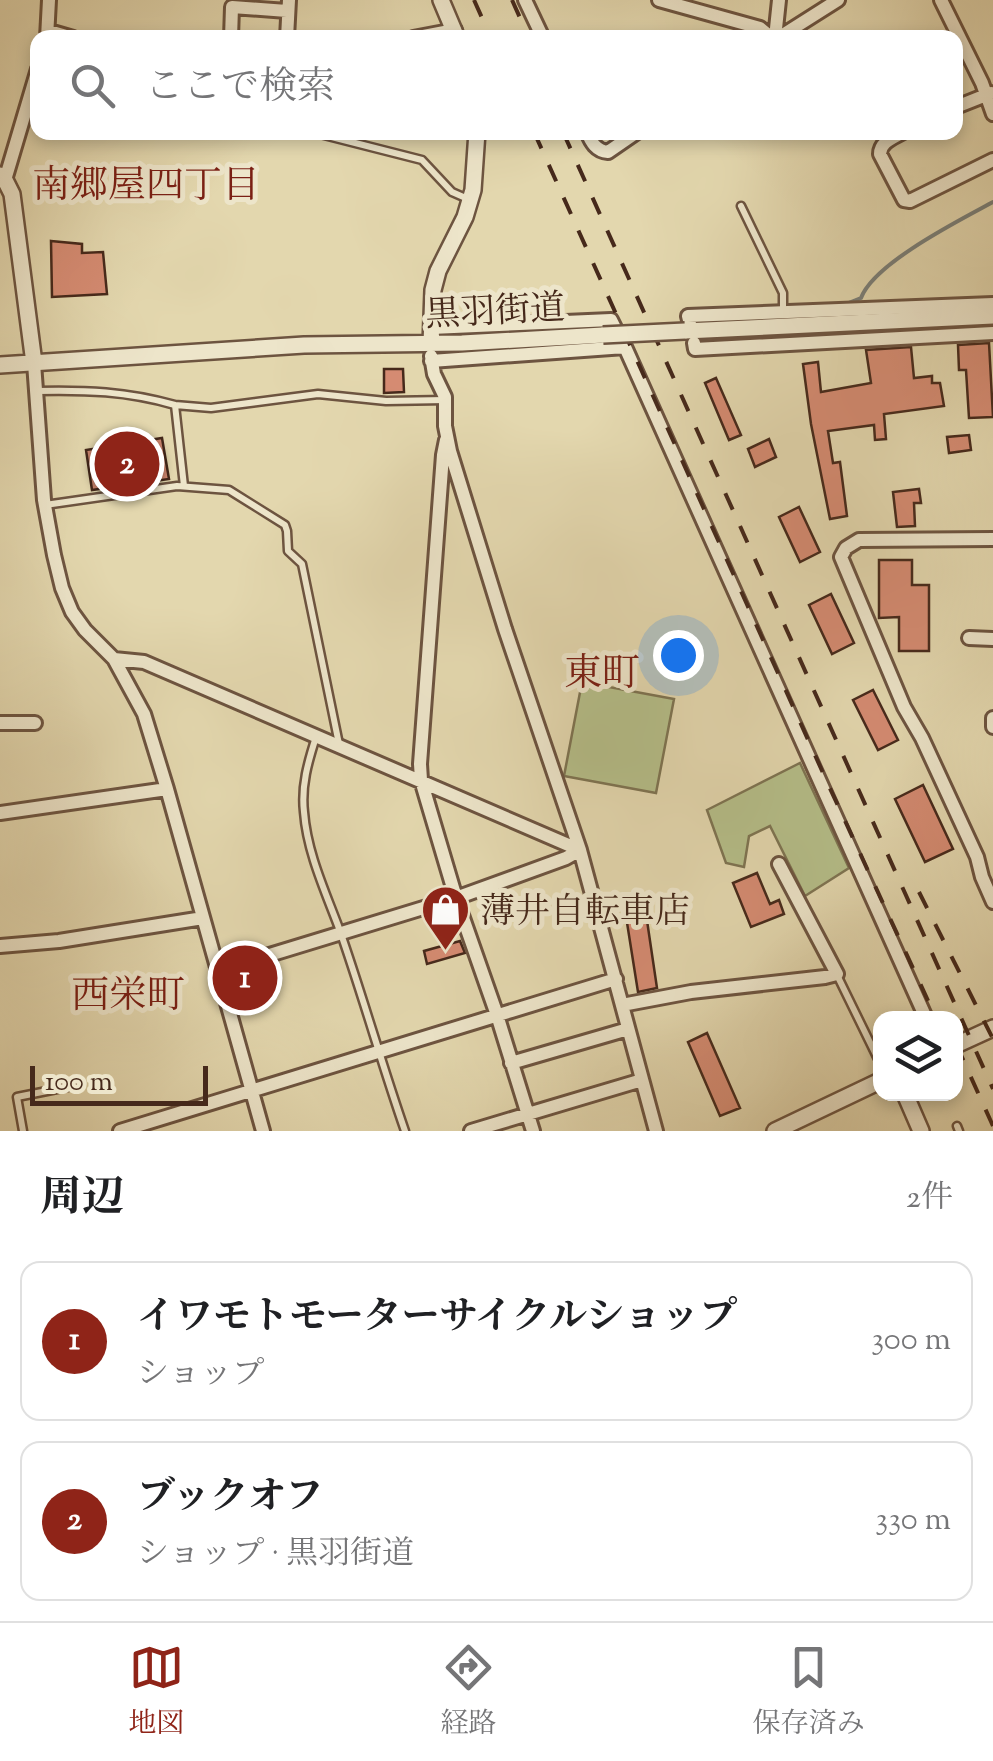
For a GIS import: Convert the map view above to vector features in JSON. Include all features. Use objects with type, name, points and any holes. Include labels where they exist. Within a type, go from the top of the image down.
[{"type":"street","points":[[47,0],[48,30]]},
{"type":"street","points":[[441,0],[454,30]]},
{"type":"street","points":[[525,0],[539,30]]},
{"type":"street","points":[[659,0],[763,30]]},
{"type":"street","points":[[776,30],[779,0]]},
{"type":"street","points":[[788,30],[838,0]]},
{"type":"street","points":[[940,0],[956,30]]},
{"type":"street","points":[[231,30],[232,8],[288,5],[287,30]]},
{"type":"street","points":[[963,44],[989,93],[993,114]]},
{"type":"street","points":[[963,105],[989,93]]},
{"type":"street","points":[[30,95],[3,178],[15,210],[34,363],[45,505],[54,554],[72,612],[114,659],[144,714],[263,1131]]},
{"type":"street","points":[[476,140],[470,200],[433,290],[434,374],[446,400],[447,438],[505,629],[580,850],[656,1131]]},
{"type":"street","points":[[590,140],[603,152],[625,140]]},
{"type":"street","points":[[889,140],[880,148],[880,154],[904,200],[910,201],[993,160]]},
{"type":"street","points":[[993,304],[688,316],[695,349],[993,333]]},
{"type":"street","name":"黒羽街道","points":[[0,365],[431,336],[690,333],[993,316]]},
{"type":"street","points":[[431,336],[611,320],[923,1011]]},
{"type":"street","points":[[432,361],[625,348]]},
{"type":"street","points":[[447,438],[421,780],[533,1131]]},
{"type":"street","points":[[991,894],[977,856],[904,707],[841,557],[846,548],[859,540],[993,539]]},
{"type":"street","points":[[969,638],[993,639]]},
{"type":"street","points":[[114,659],[144,662],[580,850]]},
{"type":"street","points":[[993,718],[993,727]]},
{"type":"street","points":[[0,722],[35,722]]},
{"type":"street","points":[[0,813],[167,788]]},
{"type":"street","points":[[217,972],[456,898],[580,850]]},
{"type":"street","points":[[622,1006],[664,996],[837,974],[779,864]]},
{"type":"street","points":[[0,946],[59,941],[203,918]]},
{"type":"street","points":[[120,1131],[616,979]]},
{"type":"street","points":[[963,1042],[993,1028]]},
{"type":"street","points":[[512,1063],[628,1030]]},
{"type":"street","points":[[471,1131],[642,1080]]},
{"type":"street","points":[[776,1131],[873,1084]]},
{"type":"street","points":[[908,1101],[921,1131]]},
{"type":"lane","points":[[343,140],[422,160],[452,192],[470,200]]},
{"type":"lane","points":[[742,206],[783,293],[782,312]]},
{"type":"lane","points":[[36,391],[138,394],[175,405],[211,408],[318,394],[386,401],[446,400]]},
{"type":"lane","points":[[175,405],[184,486]]},
{"type":"lane","points":[[45,505],[184,486],[229,490],[284,525],[288,551],[302,564],[340,745]]},
{"type":"lane","points":[[317,736],[306,766],[304,817],[316,867],[405,1131]]},
{"type":"lane","points":[[837,974],[873,1049]]},
{"type":"lane","points":[[23,1131],[17,1097],[72,1086]]},
{"type":"green space","points":[[582,682],[674,699],[656,793],[564,776]]},
{"type":"green space","points":[[800,763],[849,868],[805,896],[770,826],[749,836],[744,867],[726,863],[707,810]]},
{"type":"building","points":[[51,241],[82,244],[82,253],[103,252],[107,294],[52,297]]},
{"type":"building","points":[[989,343],[993,417],[969,418],[966,370],[959,370],[958,345]]},
{"type":"building","points":[[911,347],[914,378],[932,376],[932,383],[940,383],[944,406],[884,414],[886,439],[875,440],[874,425],[828,431],[833,463],[840,462],[847,516],[830,519],[803,364],[818,362],[821,392],[871,383],[866,350]]},
{"type":"building","points":[[384,369],[403,369],[404,392],[384,393]]},
{"type":"building","points":[[716,378],[741,435],[729,440],[705,383]]},
{"type":"building","points":[[969,435],[971,450],[949,453],[947,437]]},
{"type":"building","points":[[162,438],[169,479],[92,490],[86,450]]},
{"type":"building","points":[[769,439],[776,457],[755,467],[748,449]]},
{"type":"building","points":[[919,489],[921,503],[914,503],[915,526],[897,527],[893,492]]},
{"type":"building","points":[[799,507],[820,552],[800,562],[779,517]]},
{"type":"building","points":[[879,560],[912,560],[912,585],[929,585],[929,651],[899,651],[899,617],[879,618]]},
{"type":"building","points":[[831,594],[854,643],[832,654],[809,605]]},
{"type":"building","points":[[873,690],[898,740],[878,750],[853,700]]},
{"type":"building","points":[[923,785],[953,849],[925,862],[895,799]]},
{"type":"building","points":[[757,873],[770,904],[779,900],[784,914],[751,927],[733,883]]},
{"type":"building","points":[[645,907],[657,988],[638,992],[625,910]]},
{"type":"building","name":"薄井自転車店","points":[[460,941],[465,953],[427,964],[424,951]]},
{"type":"building","points":[[258,969],[263,983],[234,992],[230,977]]},
{"type":"building","points":[[707,1033],[740,1108],[720,1116],[688,1042]]},
{"type":"waterway","points":[[846,304],[861,298],[882,271],[900,257],[993,202]]},
{"type":"railway","points":[[474,0],[487,30]]},
{"type":"railway","points":[[512,0],[525,30]]},
{"type":"railway","points":[[538,140],[933,1011]]},
{"type":"railway","points":[[567,140],[993,1089]]},
{"type":"railway","points":[[919,892],[993,1039]]},
{"type":"railway","points":[[963,1060],[993,1126]]},
{"type":"place","name":"ブックオフ","points":[[127,464]]},
{"type":"place","name":"薄井自転車店","points":[[445,952]]},
{"type":"place","name":"イワモトモーターサイクルショップ","points":[[245,978]]},
{"type":"district","name":"南郷屋四丁目","points":[[146,184]]},
{"type":"district","name":"東町","points":[[602,672]]},
{"type":"district","name":"西栄町","points":[[128,994]]}]
